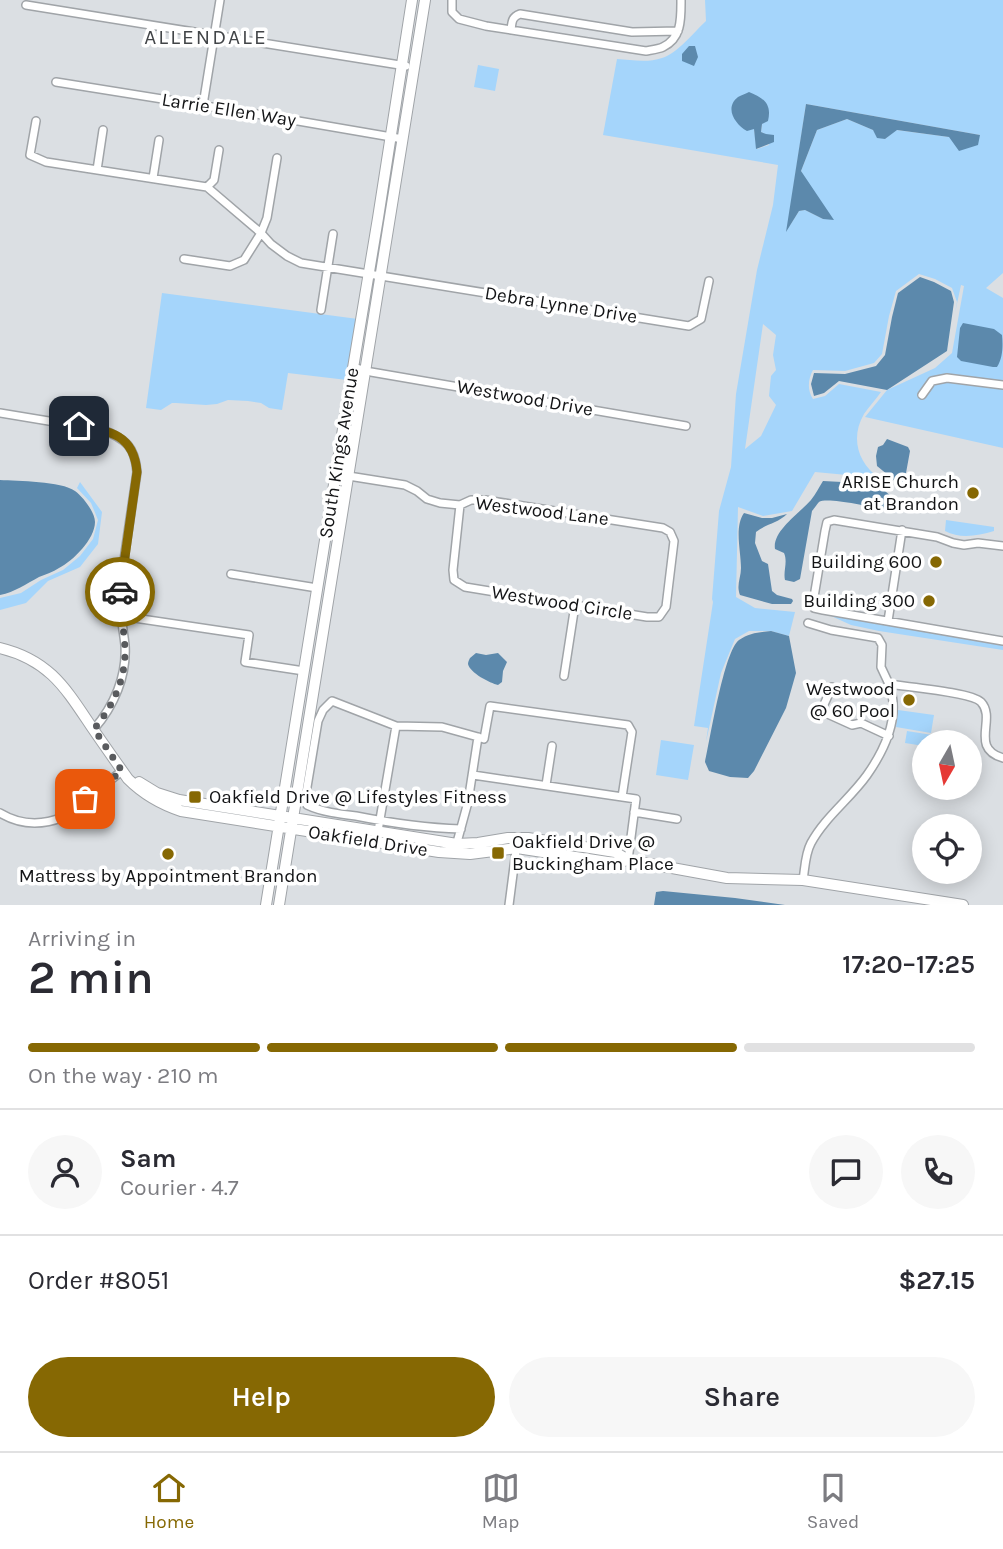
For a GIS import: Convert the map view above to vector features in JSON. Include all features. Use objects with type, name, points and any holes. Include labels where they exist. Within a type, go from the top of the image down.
[{"type":"main road","name":"South Kings Avenue","points":[[279,905],[365,369],[391,137],[412,0]]},
{"type":"main road","name":"South Kings Avenue","points":[[266,905],[353,367],[403,139],[425,0]]},
{"type":"main road","name":"Oakfield Drive","points":[[0,648],[25,656],[59,680],[131,782],[142,792],[175,809],[292,829],[455,849],[538,839],[615,852],[628,860],[727,878],[803,880],[963,905]]},
{"type":"main road","points":[[301,772],[307,700],[302,687]]},
{"type":"main road","name":"Oakfield Drive","points":[[122,771],[157,793],[171,798],[294,818],[379,826],[455,849]]},
{"type":"street","points":[[203,105],[220,0]]},
{"type":"street","points":[[452,0],[452,12],[459,19],[486,26],[646,51],[663,47],[677,35],[681,0]]},
{"type":"street","points":[[26,5],[414,67]]},
{"type":"street","points":[[510,30],[512,19],[520,14],[632,32],[678,31]]},
{"type":"street","name":"Larrie Ellen Way","points":[[56,82],[403,139]]},
{"type":"street","points":[[36,121],[30,155],[46,162],[207,187],[214,180],[219,150]]},
{"type":"street","points":[[97,170],[103,130]]},
{"type":"street","points":[[153,178],[159,140]]},
{"type":"street","points":[[184,259],[230,266],[244,260],[267,218],[277,159]]},
{"type":"street","name":"Debra Lynne Drive","points":[[207,187],[286,256],[301,262],[689,326],[701,319],[709,281]]},
{"type":"street","points":[[321,310],[333,234]]},
{"type":"street","name":"Westwood Drive","points":[[353,367],[686,426]]},
{"type":"street","points":[[922,395],[932,381],[947,378],[1003,386]]},
{"type":"street","points":[[0,414],[103,430],[118,436],[130,446],[136,459],[137,472],[120,589],[125,646],[122,675],[113,701],[94,729]]},
{"type":"street","name":"Westwood Lane","points":[[336,474],[405,485],[427,499],[440,503],[460,505],[471,500],[485,500],[663,528],[670,532]]},
{"type":"street","name":"Westwood Circle","points":[[460,505],[453,570],[454,580],[465,587],[647,617],[659,617],[666,607],[674,541],[670,532]]},
{"type":"street","points":[[1003,546],[978,543],[964,545],[902,530],[834,520],[827,522],[813,603],[814,608],[823,610],[1003,640]]},
{"type":"street","points":[[888,621],[902,530]]},
{"type":"street","points":[[231,574],[317,588]]},
{"type":"street","points":[[564,676],[575,605]]},
{"type":"street","points":[[121,616],[249,635],[245,662],[304,670]]},
{"type":"street","points":[[803,880],[810,846],[867,775],[889,736],[894,714],[894,697],[881,667],[882,645],[878,638],[808,623]]},
{"type":"street","points":[[889,684],[964,695],[981,702],[987,717],[984,734],[987,745],[993,754],[1003,758]]},
{"type":"street","points":[[832,687],[821,711],[852,725],[861,723],[889,736]]},
{"type":"street","points":[[461,829],[379,826],[307,805],[306,793],[318,721],[323,710],[332,701],[396,726],[442,727],[484,739],[490,706],[628,725],[632,732],[622,797]]},
{"type":"street","points":[[379,826],[396,726]]},
{"type":"street","points":[[455,849],[473,775],[478,737]]},
{"type":"street","points":[[545,785],[552,746]]},
{"type":"street","points":[[0,813],[23,823],[42,824],[52,821],[63,817],[122,771]]},
{"type":"street","points":[[473,775],[636,799],[628,860]]},
{"type":"street","points":[[634,812],[677,819]]},
{"type":"street","points":[[509,905],[517,843]]},
{"type":"shaded area","points":[[705,0],[1003,0],[1003,273],[986,288],[1003,298],[1003,448],[865,417],[887,390],[935,368],[952,353],[964,286],[961,285],[955,313],[957,302],[952,288],[919,274],[896,291],[882,354],[874,363],[845,371],[813,370],[809,381],[813,399],[825,396],[839,384],[881,392],[864,414],[857,432],[861,457],[879,478],[815,472],[792,511],[763,516],[738,507],[736,597],[755,608],[795,612],[789,636],[771,631],[749,631],[735,639],[721,673],[706,742],[708,728],[694,726],[713,602],[719,511],[731,467],[736,394],[757,270],[773,205],[778,165],[603,135],[617,59],[645,61],[662,58],[680,47],[706,21]],"holes":[[[806,104],[980,135],[949,137],[896,130],[885,139],[873,130],[847,119],[817,130],[801,171],[823,219],[805,210],[799,211],[787,230]],[[770,113],[762,124],[761,132],[765,134],[769,145],[757,149],[754,129]],[[763,324],[776,335],[773,355],[776,370],[771,376],[769,396],[776,405],[761,436],[745,449]]]},
{"type":"shaded area","points":[[689,46],[695,46],[698,57],[694,66],[682,61],[682,54]]},
{"type":"shaded area","points":[[478,65],[499,69],[495,91],[474,87]]},
{"type":"shaded area","points":[[749,92],[763,99],[768,106],[768,121],[762,124],[761,132],[774,135],[774,142],[756,149],[754,129],[747,131],[743,128],[735,120],[732,111],[734,101]]},
{"type":"shaded area","points":[[806,104],[980,135],[978,145],[959,151],[949,137],[897,130],[885,139],[877,138],[873,130],[847,119],[817,130],[801,171],[834,220],[823,219],[805,210],[799,211],[786,232]]},
{"type":"shaded area","points":[[920,277],[951,291],[954,302],[947,351],[887,390],[839,381],[824,393],[814,396],[811,384],[814,373],[845,374],[876,366],[885,355],[898,293]]},
{"type":"shaded area","points":[[162,293],[358,319],[347,380],[288,373],[282,410],[269,408],[261,403],[228,400],[206,405],[172,403],[161,410],[146,408]]},
{"type":"shaded area","points":[[963,323],[994,329],[1002,335],[1001,356],[997,367],[961,361],[957,357]]},
{"type":"shaded area","points":[[887,439],[908,447],[910,451],[903,485],[877,466],[878,447]]},
{"type":"shaded area","points":[[869,477],[901,505],[904,511],[898,513],[857,504],[819,502],[812,511],[800,579],[794,582],[785,580],[785,556],[775,549],[775,542],[782,529],[811,500],[823,481],[842,482]]},
{"type":"shaded area","points":[[0,480],[60,485],[75,491],[85,501],[95,522],[87,542],[71,560],[20,588],[0,595]]},
{"type":"shaded area","points":[[80,482],[102,512],[98,544],[80,567],[48,581],[26,603],[0,610],[0,598],[21,593],[63,570],[80,556],[93,539],[98,520],[91,503],[77,488]]},
{"type":"shaded area","points":[[744,513],[762,518],[787,514],[756,532],[755,543],[762,561],[768,564],[772,591],[792,599],[791,604],[772,604],[740,595],[739,525]]},
{"type":"shaded area","points":[[946,520],[994,527],[994,531],[957,535],[945,531]]},
{"type":"shaded area","points":[[829,615],[1003,643],[1003,650],[879,631],[851,625]]},
{"type":"shaded area","points":[[771,631],[789,636],[796,673],[786,708],[748,778],[730,777],[709,771],[705,762],[723,678],[733,647],[747,636]]},
{"type":"shaded area","points":[[476,653],[498,653],[507,662],[502,682],[494,684],[472,671],[468,663]]},
{"type":"shaded area","points":[[898,710],[934,715],[932,730],[896,727]]},
{"type":"shaded area","points":[[907,731],[912,732],[912,744],[905,743]]},
{"type":"shaded area","points":[[661,740],[694,745],[688,780],[656,775]]},
{"type":"shaded area","points":[[656,892],[785,905],[654,905]]},
{"type":"way so far","points":[[85,799],[122,771],[94,729],[104,717],[119,688],[125,661],[120,592]]},
{"type":"place","name":"ARISE Church at Brandon","points":[[973,493]]},
{"type":"place","name":"Building 600","points":[[936,562]]},
{"type":"place","name":"Building 300","points":[[929,601]]},
{"type":"place","name":"Westwood @ 60 Pool","points":[[909,700]]},
{"type":"place","name":"Oakfield Drive @ Lifestyles Fitness","points":[[195,797]]},
{"type":"place","name":"Oakfield Drive @ Buckingham Place","points":[[498,853]]},
{"type":"place","name":"Mattress by Appointment Brandon","points":[[168,854]]},
{"type":"district","name":"ALLENDALE","points":[[206,37]]},
{"type":"route","points":[[79,426],[118,436],[130,446],[136,459],[137,472],[120,592]]}]
